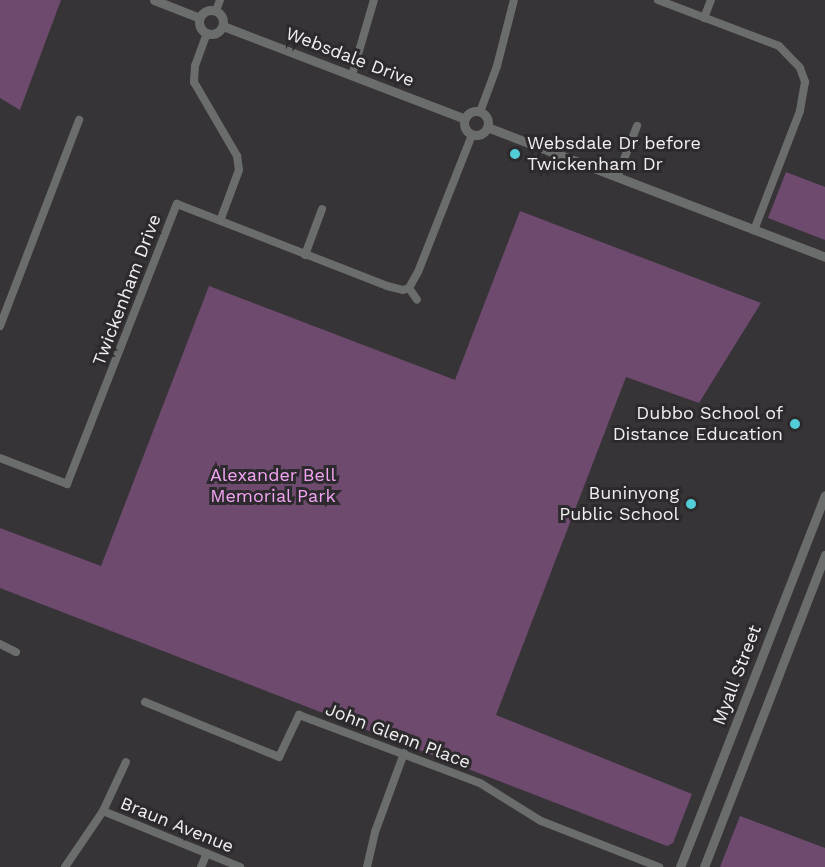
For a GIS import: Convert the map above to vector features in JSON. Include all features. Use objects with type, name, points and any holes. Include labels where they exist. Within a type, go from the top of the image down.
[{"type":"street","points":[[154,0],[200,18]]},
{"type":"street","points":[[216,11],[220,0]]},
{"type":"street","points":[[352,75],[374,0]]},
{"type":"street","points":[[480,112],[498,66],[514,0]]},
{"type":"street","points":[[658,0],[779,46],[796,63],[805,82],[800,111],[754,230]]},
{"type":"street","points":[[704,18],[711,0]]},
{"type":"street","points":[[208,10],[216,11],[223,19],[223,26],[214,34],[207,33],[200,25],[200,18],[208,10]]},
{"type":"street","name":"Websdale Drive","points":[[223,26],[465,119]]},
{"type":"street","points":[[207,33],[195,66],[194,82],[237,156],[239,170],[220,221]]},
{"type":"street","points":[[480,112],[486,117],[487,127],[482,134],[472,135],[465,128],[465,119],[470,113],[480,112]]},
{"type":"street","points":[[0,326],[79,120]]},
{"type":"street","points":[[617,177],[637,126]]},
{"type":"street","points":[[487,127],[825,257]]},
{"type":"street","points":[[417,300],[409,288],[418,272],[472,135]]},
{"type":"street","name":"Twickenham Drive","points":[[0,458],[67,484],[177,204],[396,289],[409,288]]},
{"type":"street","points":[[305,255],[322,209]]},
{"type":"street","name":"Myall Street","points":[[680,867],[825,495]]},
{"type":"street","points":[[704,867],[825,555]]},
{"type":"street","points":[[0,644],[16,652]]},
{"type":"street","name":"John Glenn Place","points":[[144,702],[279,757],[298,715],[480,783],[541,821],[659,867]]},
{"type":"street","points":[[367,867],[375,832],[404,753]]},
{"type":"street","points":[[65,867],[103,811],[126,762]]},
{"type":"street","name":"Braun Avenue","points":[[103,811],[240,867]]},
{"type":"street","points":[[201,867],[207,854]]},
{"type":"green space","points":[[0,0],[61,0],[20,110],[0,98]]},
{"type":"green space","points":[[786,172],[825,187],[825,240],[768,218]]},
{"type":"green space","name":"Alexander Bell Memorial Park","points":[[520,211],[761,303],[699,403],[626,377],[496,715],[692,794],[673,843],[667,846],[0,588],[0,528],[101,566],[209,286],[455,380]]},
{"type":"green space","points":[[740,816],[825,848],[825,867],[720,867]]},
{"type":"place","name":"Websdale Dr before Twickenham Dr","points":[[515,154]]},
{"type":"place","name":"Dubbo School of Distance Education","points":[[795,424]]},
{"type":"place","name":"Buninyong Public School","points":[[691,504]]}]
